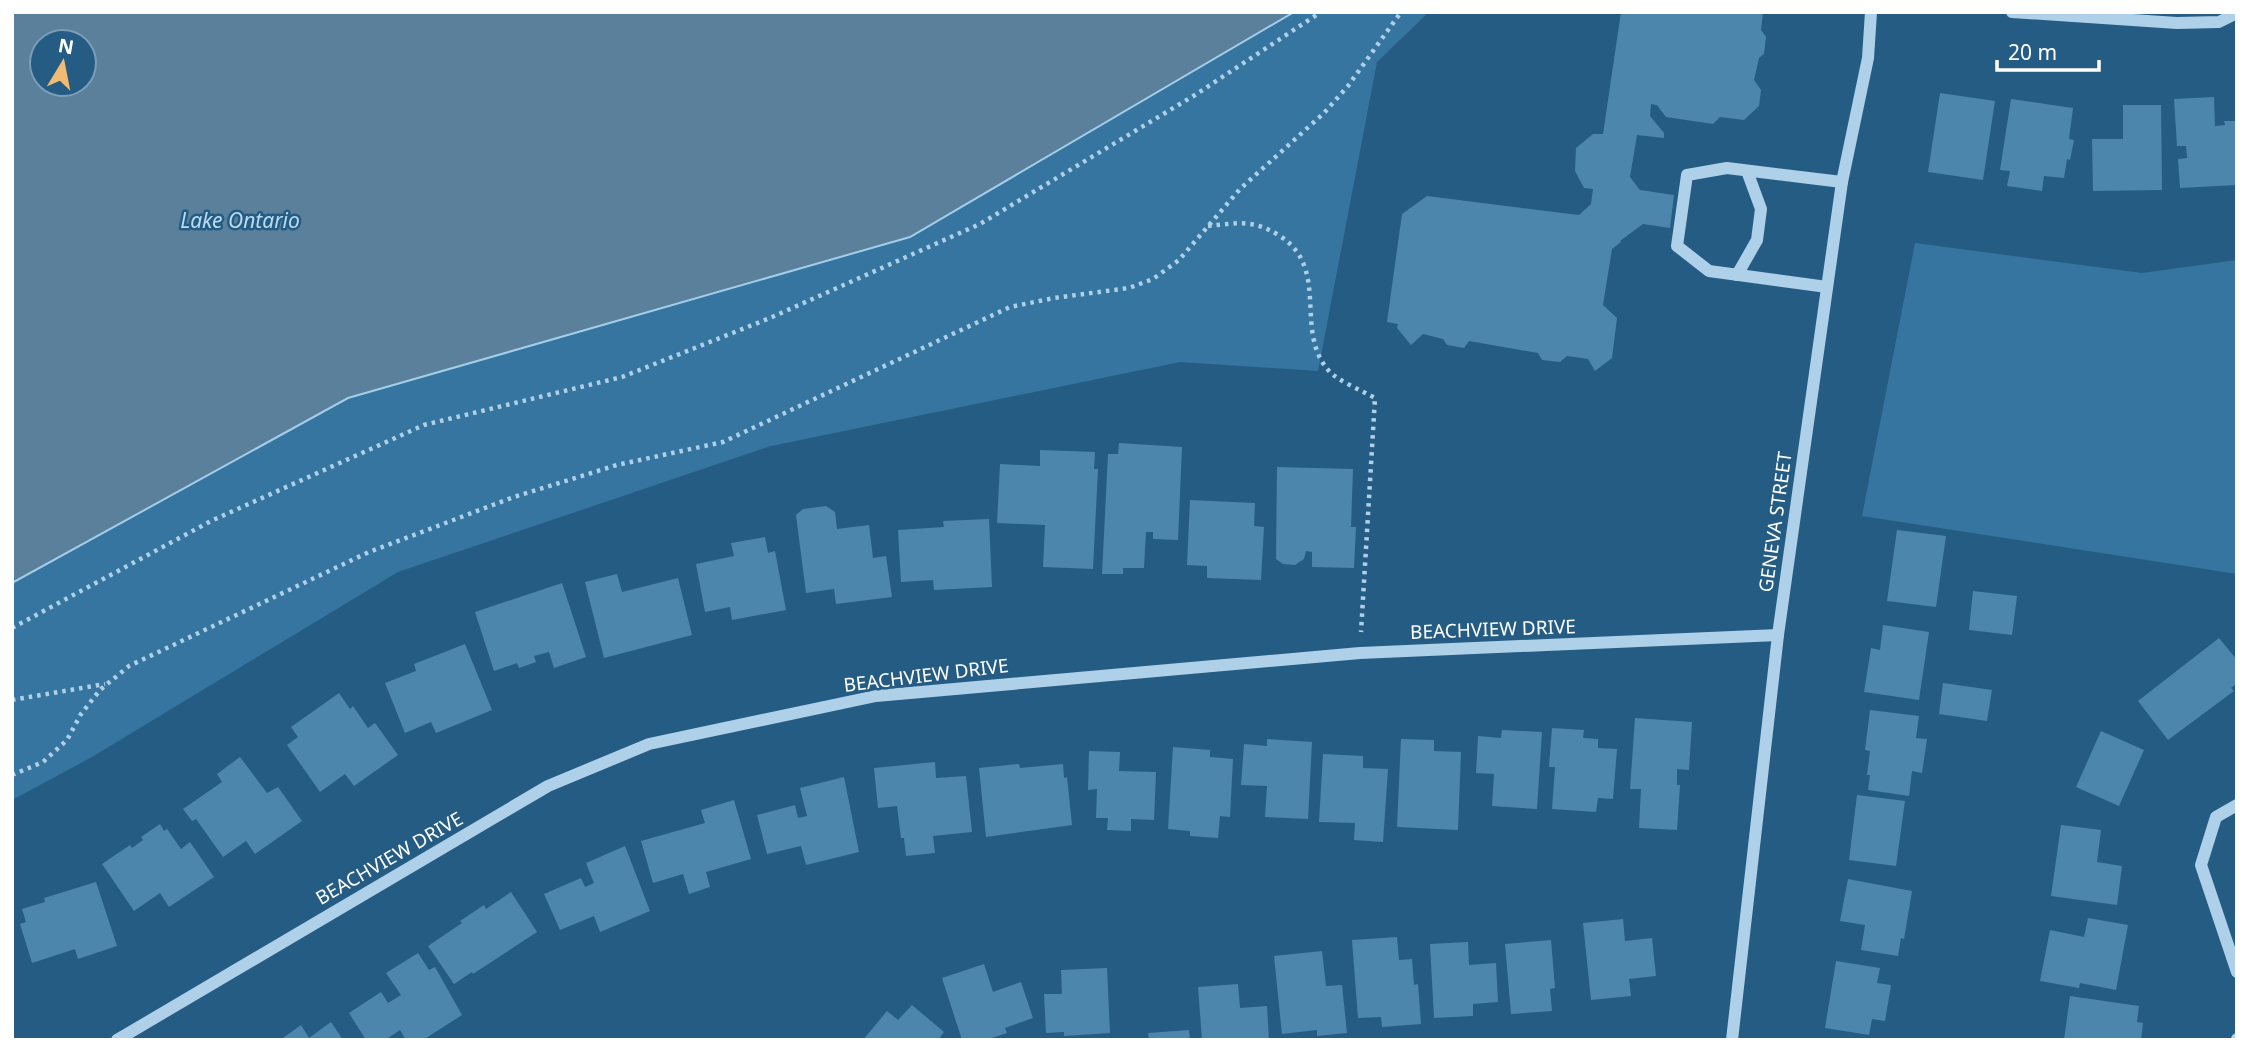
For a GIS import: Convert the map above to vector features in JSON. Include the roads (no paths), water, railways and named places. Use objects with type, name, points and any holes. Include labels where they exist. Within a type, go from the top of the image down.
[{"type":"street","name":"GENEVA STREET","points":[[1732,1040],[1778,635],[1842,182],[1868,58],[1871,12]]},
{"type":"street","points":[[2012,12],[2177,23],[2218,22],[2237,13]]},
{"type":"street","points":[[1827,287],[1709,271],[1677,246],[1687,176],[1727,168],[1842,182]]},
{"type":"street","points":[[1737,275],[1757,240],[1761,209],[1747,171]]},
{"type":"street","name":"BEACHVIEW DRIVE","points":[[117,1040],[548,786],[649,744],[876,696],[1360,653],[1778,635]]},
{"type":"street","points":[[2237,805],[2216,817],[2202,865],[2237,972]]},
{"type":"water","name":"Lake Ontario","points":[[12,12],[1294,12],[910,237],[348,398],[12,583]]}]
